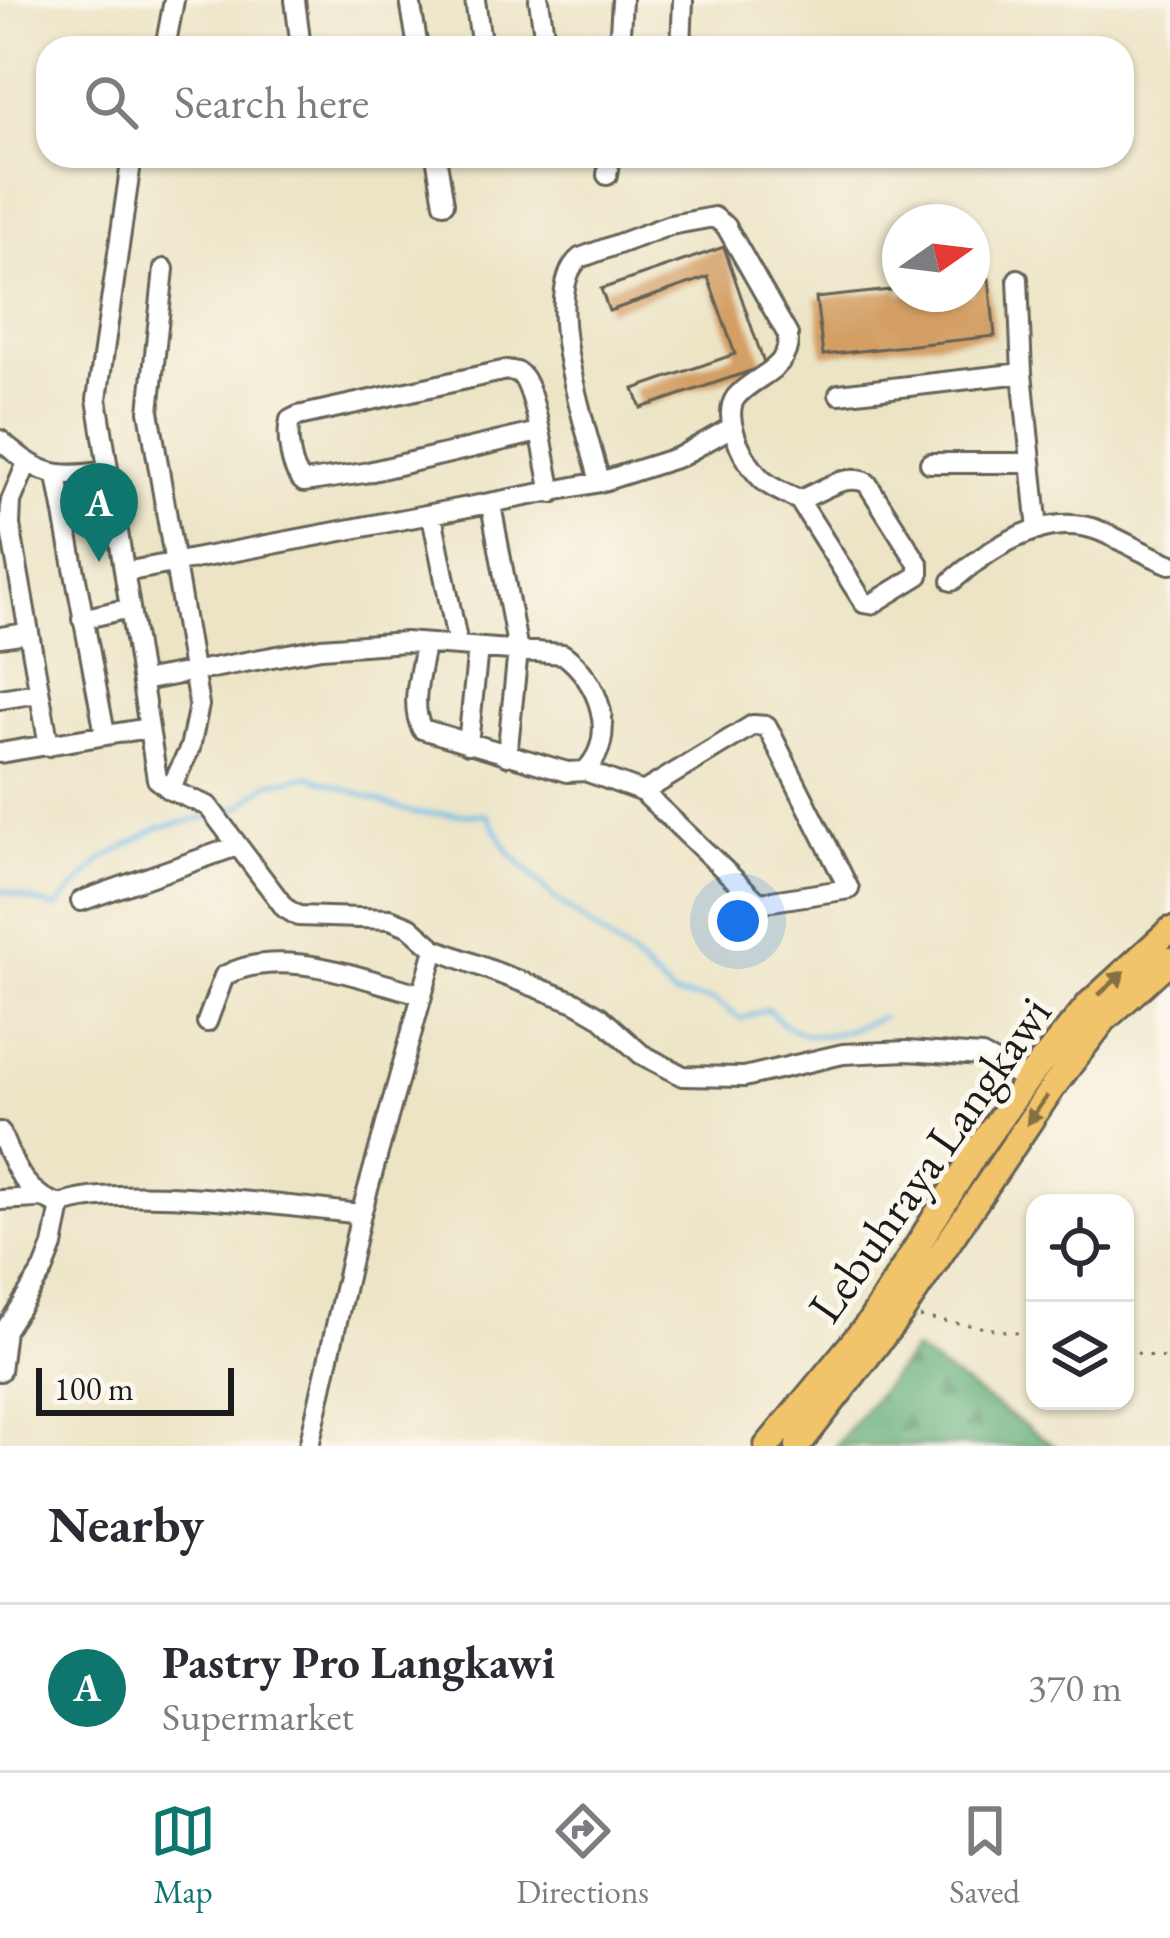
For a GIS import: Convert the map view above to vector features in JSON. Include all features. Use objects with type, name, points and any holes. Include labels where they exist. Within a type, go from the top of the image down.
[{"type":"main road","name":"Lebuhraya Langkawi","points":[[767,1446],[869,1324],[1027,1080],[1089,1004],[1170,930]]},
{"type":"main road","name":"Lebuhraya Langkawi","points":[[798,1446],[901,1313],[1036,1111],[1104,1020],[1170,960]]},
{"type":"street","points":[[167,36],[174,0]]},
{"type":"street","points":[[295,0],[300,36]]},
{"type":"street","points":[[410,0],[416,36]]},
{"type":"street","points":[[476,0],[480,36]]},
{"type":"street","points":[[539,0],[544,36]]},
{"type":"street","points":[[620,36],[622,0]]},
{"type":"street","points":[[682,36],[683,0]]},
{"type":"street","points":[[130,168],[98,377],[106,471],[153,770],[170,790],[208,806],[285,908],[298,916],[390,919],[410,926],[435,949],[575,1002],[641,1054],[683,1076],[744,1076],[843,1054],[908,1051],[982,1056],[1027,1080]]},
{"type":"street","points":[[438,168],[444,203]]},
{"type":"street","points":[[600,482],[564,330],[562,298],[568,268],[580,258],[699,217],[714,217],[726,226],[788,335],[788,349],[776,368],[739,394],[730,408],[732,427],[756,474],[799,500],[864,603],[872,604],[919,575],[919,565],[867,483],[845,479],[799,500]]},
{"type":"street","points":[[164,269],[148,401],[195,671],[198,719],[170,790]]},
{"type":"street","points":[[1018,280],[1038,530]]},
{"type":"street","points":[[539,432],[364,473],[304,482],[296,475],[287,429],[298,416],[507,370],[517,372],[525,380],[539,432],[552,493]]},
{"type":"street","points":[[838,394],[1022,373]]},
{"type":"street","points":[[124,572],[600,482],[679,457],[732,427]]},
{"type":"street","points":[[0,440],[27,464],[58,476],[106,471]]},
{"type":"street","points":[[931,464],[1031,463]]},
{"type":"street","points":[[27,464],[5,525],[8,579],[27,633],[49,746]]},
{"type":"street","points":[[58,476],[105,734]]},
{"type":"street","points":[[491,505],[518,651],[506,756]]},
{"type":"street","points":[[433,516],[456,635]]},
{"type":"street","points":[[952,581],[989,549],[1038,530],[1096,529],[1170,564]]},
{"type":"street","points":[[82,619],[130,608]]},
{"type":"street","points":[[0,637],[27,633]]},
{"type":"street","points":[[142,682],[321,648],[405,641],[562,654],[578,665],[593,687],[602,717],[596,761],[585,771]]},
{"type":"street","points":[[424,645],[417,722],[429,731],[567,772],[585,771],[643,792],[759,903],[849,890],[767,726],[753,724],[643,792]]},
{"type":"street","points":[[468,744],[478,648]]},
{"type":"street","points":[[0,699],[38,693]]},
{"type":"street","points":[[0,753],[148,728]]},
{"type":"street","points":[[81,901],[237,846]]},
{"type":"street","points":[[309,1446],[361,1214],[435,949]]},
{"type":"street","points":[[207,1022],[224,976],[249,968],[310,966],[421,994]]},
{"type":"street","points":[[0,1132],[21,1177],[37,1198]]},
{"type":"street","points":[[0,1200],[37,1198],[61,1205],[85,1196],[150,1197],[361,1214]]},
{"type":"street","points":[[0,1371],[5,1330],[44,1269],[61,1205]]},
{"type":"path","points":[[901,1313],[1026,1334]]},
{"type":"path","points":[[1134,1353],[1170,1359]]},
{"type":"green space","points":[[914,1350],[1054,1446],[835,1446]]},
{"type":"building","points":[[724,247],[765,366],[641,408],[634,389],[735,354],[708,277],[609,311],[601,289]]},
{"type":"building","points":[[990,288],[995,336],[823,355],[816,298],[882,291],[882,312],[990,312]]},
{"type":"waterway","points":[[221,813],[240,807],[269,783],[309,776],[413,813],[487,815],[509,852],[554,898],[674,996],[713,1000],[741,1019],[768,1009],[795,1031],[809,1035],[837,1033],[882,1017]]},
{"type":"waterway","points":[[0,890],[56,908],[100,861],[160,827],[210,817]]},
{"type":"place","name":"Pastry Pro Langkawi","points":[[99,562]]}]
